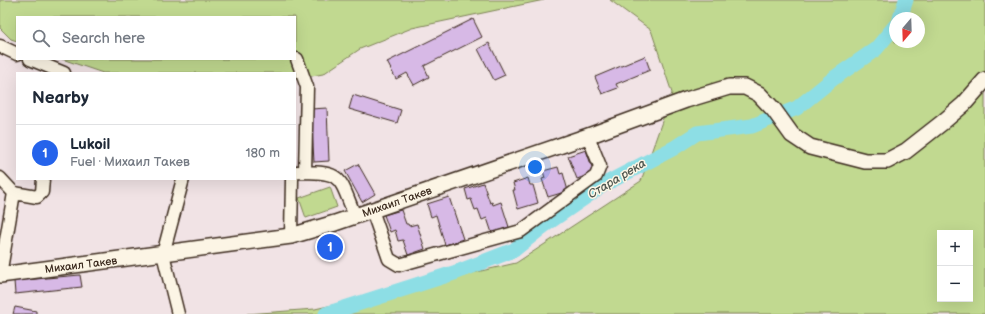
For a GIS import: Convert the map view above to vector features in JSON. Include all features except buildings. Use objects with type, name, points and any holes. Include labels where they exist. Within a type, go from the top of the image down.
[{"type":"main road","name":"Михаил Такев","points":[[0,274],[163,254],[291,236],[355,216],[588,136],[686,100],[729,87],[745,87],[753,90],[764,98],[792,135],[803,143],[825,152],[865,161],[887,161],[906,151],[943,122],[964,104],[985,80]]},
{"type":"street","points":[[0,46],[16,54]]},
{"type":"street","points":[[297,59],[298,72],[307,87],[300,172],[331,174],[341,181],[355,216]]},
{"type":"street","points":[[32,60],[57,72]]},
{"type":"street","points":[[372,210],[389,259],[399,265],[521,231],[596,176],[600,166],[588,136]]},
{"type":"street","points":[[0,178],[14,193],[37,197],[42,192],[43,180]]},
{"type":"street","points":[[178,314],[163,254],[183,180]]},
{"type":"street","points":[[291,236],[292,180]]},
{"type":"street","points":[[0,274],[14,193]]},
{"type":"green space","points":[[0,0],[544,0],[412,28],[360,49],[323,74],[296,79],[296,72],[100,72],[65,60],[296,60],[296,16],[16,16],[16,41],[11,39],[0,28]]},
{"type":"green space","points":[[610,0],[985,0],[985,314],[247,314],[315,309],[516,263],[641,181],[672,93],[651,30]]},
{"type":"green space","points":[[330,187],[337,207],[306,218],[299,198]]},
{"type":"waterway","name":"Стара река","points":[[902,12],[906,0]]},
{"type":"waterway","name":"Стара река","points":[[326,314],[457,272],[514,250],[545,225],[603,185],[674,148],[697,133],[752,126],[797,108],[834,78],[876,49],[889,33]]},
{"type":"place","name":"Lukoil","points":[[330,247]]}]
